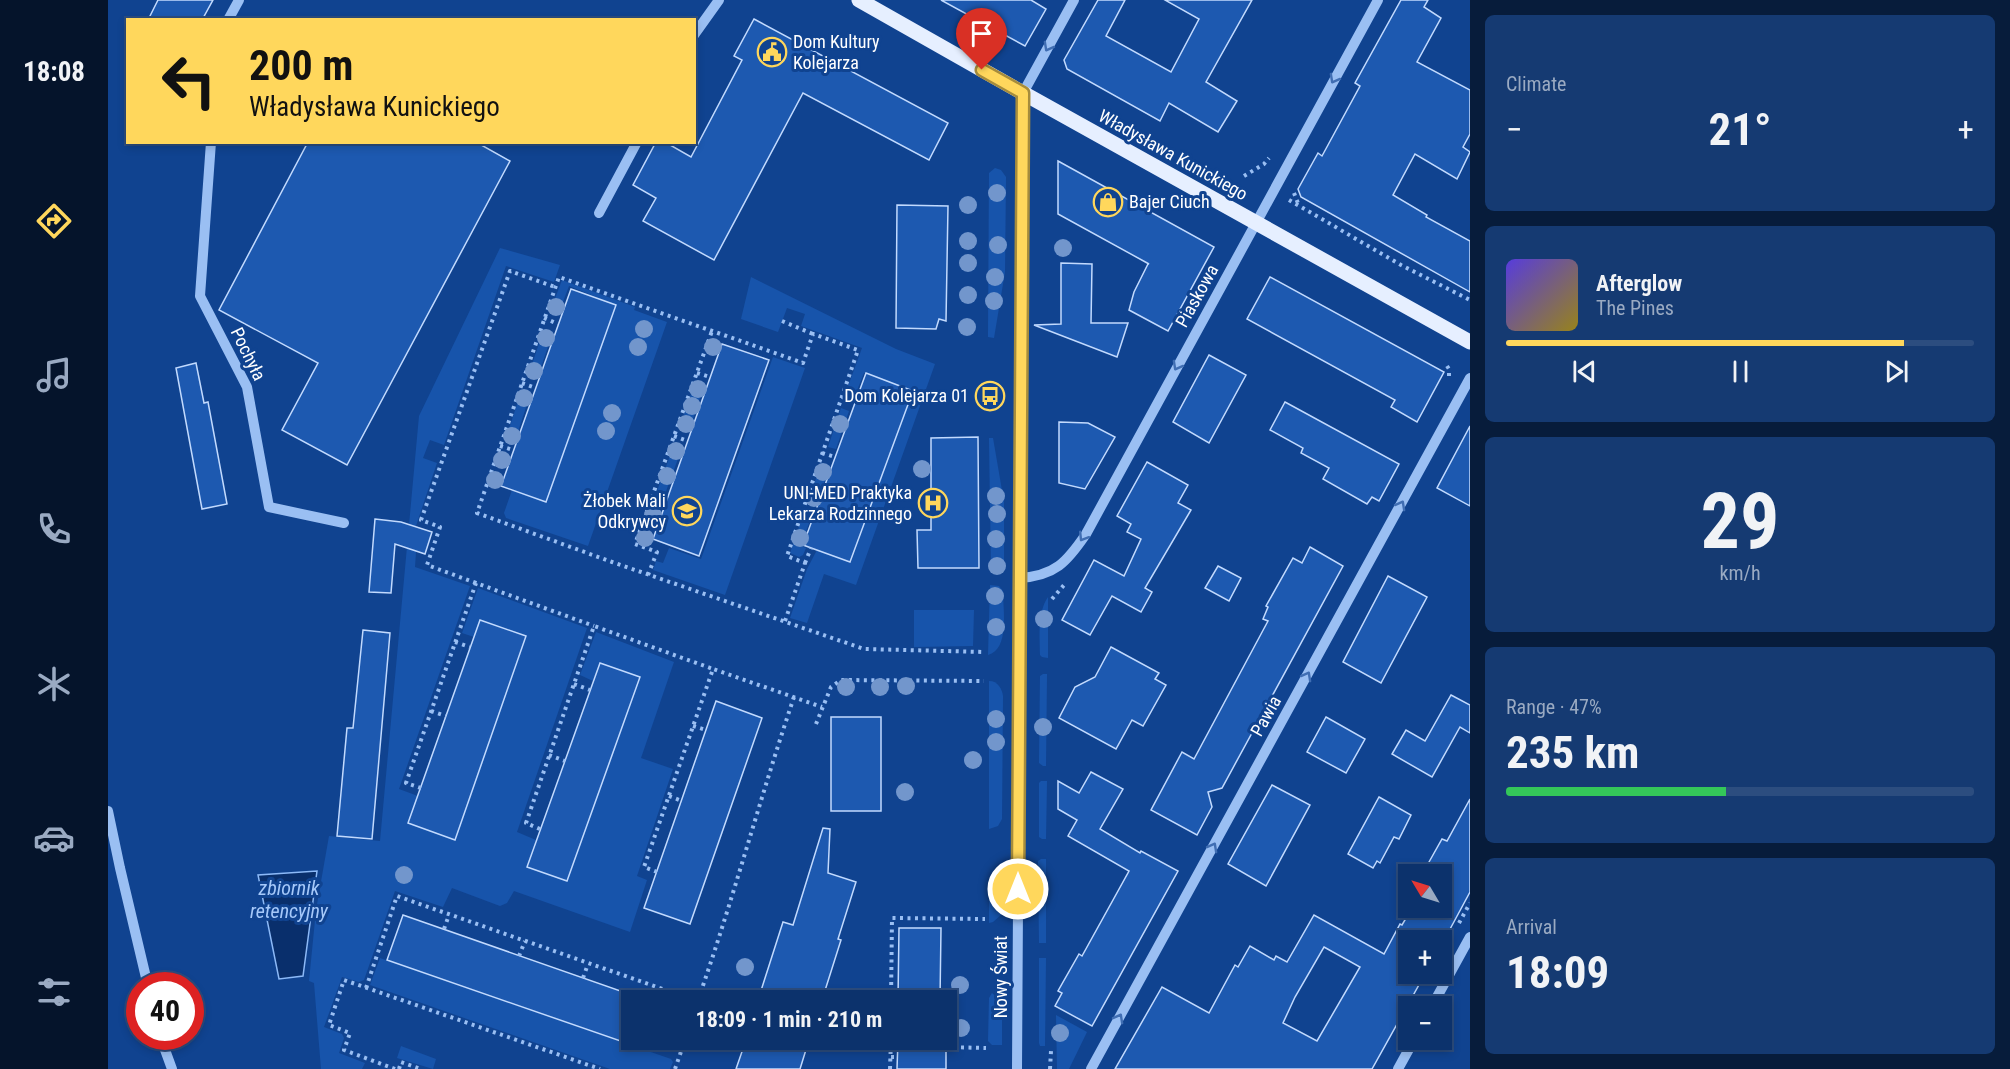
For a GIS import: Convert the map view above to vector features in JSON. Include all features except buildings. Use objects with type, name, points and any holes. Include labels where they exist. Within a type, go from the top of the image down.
[{"type":"main road","name":"Władysława Kunickiego","points":[[859,0],[1470,342]]},
{"type":"street","points":[[229,18],[239,0]]},
{"type":"street","points":[[696,32],[719,0]]},
{"type":"street","points":[[1023,93],[1074,0]]},
{"type":"street","name":"Piaskowa","points":[[1019,578],[1036,577],[1053,571],[1073,552],[1086,534],[1378,0]]},
{"type":"street","name":"Nowy Świat","points":[[1017,1069],[1023,93]]},
{"type":"street","name":"Pochyła","points":[[211,144],[200,296],[247,387],[269,507],[344,523]]},
{"type":"street","points":[[599,213],[636,144]]},
{"type":"street","name":"Pawia","points":[[1091,1069],[1470,378]]},
{"type":"street","points":[[108,811],[145,972]]},
{"type":"street","points":[[1438,996],[1470,937]]},
{"type":"street","points":[[165,1050],[172,1069]]},
{"type":"street","points":[[1398,1069],[1408,1050]]},
{"type":"path","points":[[1289,200],[1401,265],[1470,300]]},
{"type":"path","points":[[555,286],[510,271],[421,520],[440,527],[427,565],[822,707]]},
{"type":"path","points":[[813,334],[803,363],[559,277],[477,513],[864,649],[985,652]]},
{"type":"path","points":[[544,318],[558,324]]},
{"type":"path","points":[[782,321],[858,350],[787,556],[805,563]]},
{"type":"path","points":[[648,574],[657,552],[635,544],[712,331]]},
{"type":"path","points":[[697,372],[710,377]]},
{"type":"path","points":[[522,383],[536,388]]},
{"type":"path","points":[[842,397],[855,402]]},
{"type":"path","points":[[674,436],[688,441]]},
{"type":"path","points":[[500,446],[513,450]]},
{"type":"path","points":[[822,453],[835,457]]},
{"type":"path","points":[[651,499],[666,503]]},
{"type":"path","points":[[803,510],[815,514]]},
{"type":"path","points":[[785,621],[811,548]]},
{"type":"path","points":[[421,788],[406,783],[476,583]]},
{"type":"path","points":[[540,829],[526,824],[594,626]]},
{"type":"path","points":[[455,642],[470,647]]},
{"type":"path","points":[[657,872],[644,867],[713,669]]},
{"type":"path","points":[[816,723],[831,687],[841,680],[984,681]]},
{"type":"path","points":[[574,684],[590,690]]},
{"type":"path","points":[[700,990],[726,919],[774,756],[794,697]]},
{"type":"path","points":[[431,711],[446,716]]},
{"type":"path","points":[[693,726],[706,730]]},
{"type":"path","points":[[549,755],[565,760]]},
{"type":"path","points":[[669,796],[681,801]]},
{"type":"path","points":[[366,988],[397,896],[664,990]]},
{"type":"path","points":[[444,929],[449,915]]},
{"type":"path","points":[[891,990],[892,918],[985,919]]},
{"type":"path","points":[[519,956],[525,941]]},
{"type":"path","points":[[891,945],[898,945]]},
{"type":"path","points":[[583,978],[588,964]]},
{"type":"path","points":[[421,1069],[401,1062],[397,1069],[344,1050],[350,1033],[329,1025],[344,980],[600,1069]]},
{"type":"path","points":[[957,1047],[986,1048]]},
{"type":"path","points":[[675,1069],[682,1050]]},
{"type":"path","points":[[890,1069],[891,1050]]},
{"type":"path","points":[[1050,1069],[1051,1051]]},
{"type":"path","points":[[891,1057],[897,1058]]},
{"type":"shaded area","points":[[995,168],[1001,170],[1006,177],[1005,272],[994,338],[988,337],[989,173]]},
{"type":"shaded area","points":[[500,248],[560,265],[554,282],[506,266],[444,445],[430,440],[423,458],[437,463],[416,526],[423,529],[416,552],[415,567],[470,586],[399,789],[418,796],[409,823],[455,840],[526,637],[480,620],[474,637],[462,633],[478,588],[587,628],[517,832],[536,840],[527,867],[567,880],[600,663],[593,681],[580,675],[596,632],[674,662],[641,758],[673,769],[637,876],[647,880],[630,932],[514,891],[507,903],[500,906],[452,888],[443,907],[395,891],[364,980],[359,982],[342,977],[324,1027],[342,1034],[344,1038],[339,1053],[365,1063],[362,1069],[321,1069],[314,983],[309,981],[316,910],[329,836],[380,841],[419,416]]},
{"type":"shaded area","points":[[751,277],[896,349],[935,364],[856,585],[824,574],[807,623],[790,618],[807,569],[817,550],[851,562],[913,391],[864,373],[856,393],[847,389],[862,348],[801,326],[805,314],[787,308],[778,332],[741,319]]},
{"type":"shaded area","points":[[562,280],[635,307],[634,310],[667,322],[588,546],[506,518],[504,513],[512,490],[546,502],[616,305],[569,286],[558,315],[550,312]]},
{"type":"shaded area","points":[[544,329],[553,332],[537,379],[528,376]]},
{"type":"shaded area","points":[[773,357],[805,368],[725,595],[653,570],[656,561],[663,563],[669,548],[701,559]]},
{"type":"shaded area","points":[[695,382],[704,386],[689,431],[680,427]]},
{"type":"shaded area","points":[[521,392],[530,395],[515,441],[506,438]]},
{"type":"shaded area","points":[[841,408],[849,411],[836,449],[828,447]]},
{"type":"shaded area","points":[[989,438],[993,438],[1004,502],[1004,564],[1000,570],[991,570]]},
{"type":"shaded area","points":[[674,445],[682,448],[665,494],[657,491]]},
{"type":"shaded area","points":[[821,463],[830,466],[816,506],[808,503]]},
{"type":"shaded area","points":[[801,521],[809,523],[801,546],[806,548],[803,555],[799,557],[790,553]]},
{"type":"shaded area","points":[[990,585],[999,586],[1003,591],[1004,628],[1000,645],[988,655]]},
{"type":"shaded area","points":[[1048,597],[1048,658],[1040,655],[1040,633],[1042,610]]},
{"type":"shaded area","points":[[914,610],[974,610],[973,646],[914,647]]},
{"type":"shaded area","points":[[1047,674],[1046,766],[1039,763],[1040,676]]},
{"type":"shaded area","points":[[989,681],[999,686],[1003,696],[1002,819],[998,826],[989,829]]},
{"type":"shaded area","points":[[1047,781],[1046,839],[1039,837],[1039,783]]},
{"type":"shaded area","points":[[1046,859],[1046,943],[1039,943],[1038,861]]},
{"type":"shaded area","points":[[989,882],[1002,893],[1001,915],[989,923]]},
{"type":"shaded area","points":[[380,958],[621,1042],[621,1050],[645,1050],[671,1059],[673,1062],[670,1069],[610,1069],[370,985]]},
{"type":"shaded area","points":[[1039,958],[1046,958],[1045,1046],[1040,1046],[1039,1043]]},
{"type":"shaded area","points":[[992,993],[1002,1002],[1002,1045],[992,1045],[988,1041],[989,998]]},
{"type":"shaded area","points":[[1056,1015],[1087,1032],[1069,1069],[1057,1069]]},
{"type":"shaded area","points":[[401,1046],[436,1059],[433,1069],[397,1058]]},
{"type":"water","name":"zbiornik retencyjny","points":[[317,871],[303,976],[279,979],[258,875]]},
{"type":"place","name":"Dom Kultury Kolejarza","points":[[772,52]]},
{"type":"place","name":"Bajer Ciuch","points":[[1108,202]]},
{"type":"place","name":"Dom Kolejarza 01","points":[[990,396]]},
{"type":"place","name":"UNI-MED Praktyka Lekarza Rodzinnego","points":[[933,503]]},
{"type":"place","name":"Żłobek Mali Odkrywcy","points":[[687,511]]},
{"type":"route","points":[[982,70],[1023,93],[1018,889]]}]
